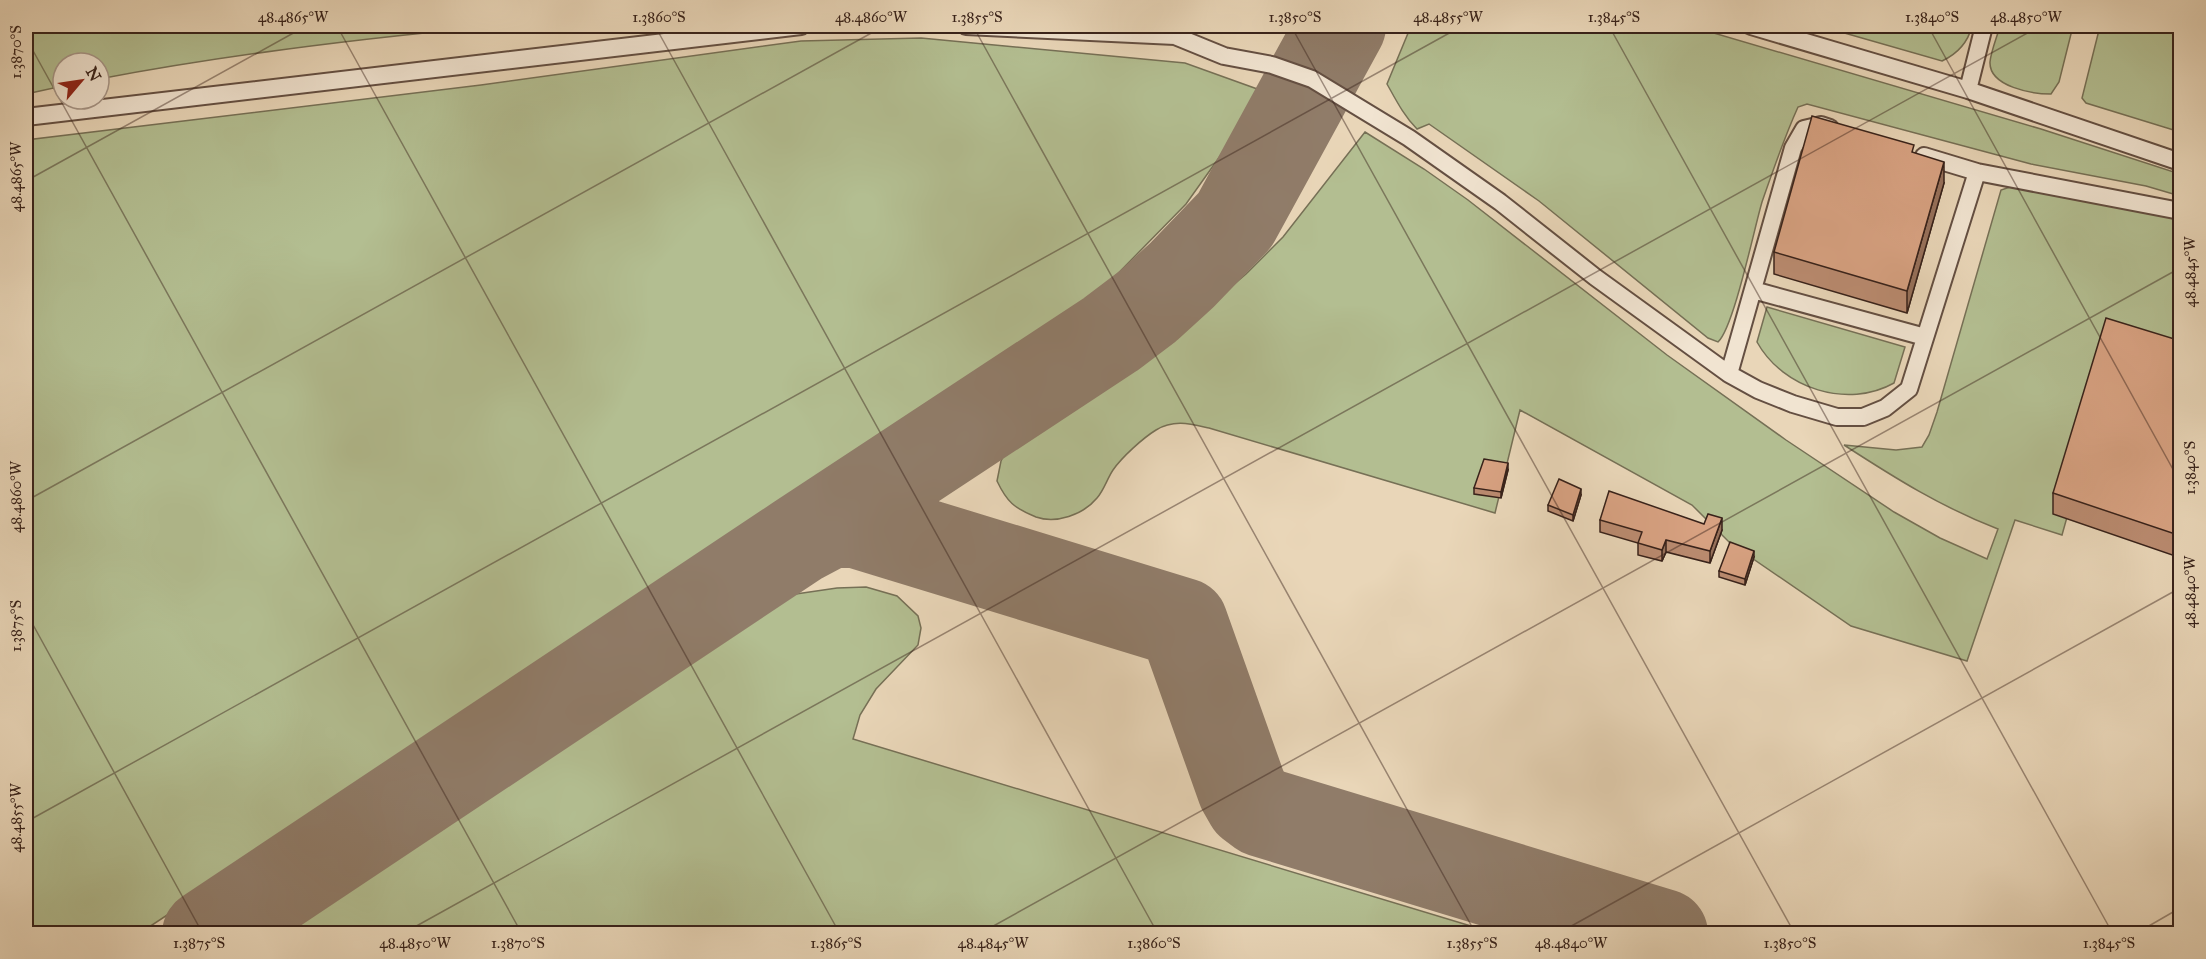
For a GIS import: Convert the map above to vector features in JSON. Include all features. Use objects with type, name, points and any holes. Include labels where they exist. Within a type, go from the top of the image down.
[{"type":"lane","points":[[26,117],[801,26]]},
{"type":"lane","points":[[966,26],[1177,31],[1224,56],[1272,65],[1312,80],[1409,138],[1500,202],[1595,277],[1728,374],[1792,404],[1837,417],[1863,417],[1885,408],[1909,389],[1977,172]]},
{"type":"lane","points":[[1751,26],[1968,90],[2181,162]]},
{"type":"lane","points":[[1968,90],[1984,26]]},
{"type":"lane","points":[[1728,374],[1793,148],[1804,129],[1821,125],[1843,132]]},
{"type":"lane","points":[[1910,152],[1977,172],[2181,211]]},
{"type":"lane","points":[[1753,290],[1925,337]]},
{"type":"green space","points":[[26,26],[497,26],[298,48],[111,77],[111,51],[51,51],[51,89],[26,94]]},
{"type":"green space","points":[[1411,26],[1690,26],[2041,129],[2180,174],[2180,196],[2146,186],[2031,164],[1807,104],[1798,107],[1779,154],[1762,202],[1737,298],[1724,333],[1718,342],[1708,338],[1539,201],[1429,124],[1417,129],[1404,113],[1387,84]]},
{"type":"green space","points":[[1820,26],[1972,26],[1961,47],[1942,61]]},
{"type":"green space","points":[[2000,26],[2073,26],[2059,82],[2051,94],[2034,93],[2013,87],[1997,78],[1990,62]]},
{"type":"green space","points":[[2100,26],[2180,26],[2180,132],[2086,103],[2082,98]]},
{"type":"green space","points":[[921,38],[1185,63],[1260,90],[1238,131],[1186,204],[1094,298],[874,449],[140,933],[26,933],[26,140],[481,85],[801,41]]},
{"type":"green space","points":[[1365,132],[1468,200],[1667,355],[1786,440],[1894,512],[1940,538],[1987,559],[1998,529],[1938,501],[1844,445],[1896,450],[1922,447],[1937,412],[2001,190],[2010,187],[2059,193],[2180,217],[2180,362],[2116,342],[2062,535],[2015,520],[1967,661],[1851,626],[1730,543],[1692,505],[1520,410],[1495,513],[1209,428],[1182,423],[1169,424],[1151,433],[1139,443],[1117,465],[1097,498],[1077,513],[1060,519],[1044,519],[1028,514],[1012,504],[997,481],[1001,461],[1013,438],[1197,316],[1246,274],[1283,237]]},
{"type":"green space","points":[[1767,307],[1905,347],[1894,383],[1876,391],[1837,394],[1818,390],[1783,372],[1768,358],[1757,342]]},
{"type":"green space","points":[[866,587],[897,596],[918,616],[921,628],[918,645],[876,689],[860,715],[853,739],[1494,933],[278,933],[757,610],[789,595],[837,588]]},
{"type":"building","points":[[1812,116],[1914,145],[1912,152],[1944,162],[1907,291],[1774,252]]},
{"type":"building","points":[[2106,318],[2181,341],[2181,536],[2053,493]]},
{"type":"building","points":[[1484,459],[1508,463],[1501,492],[1474,488]]},
{"type":"building","points":[[1559,479],[1581,489],[1573,515],[1548,505]]},
{"type":"building","points":[[1609,491],[1704,524],[1708,514],[1722,518],[1710,551],[1666,540],[1662,550],[1638,543],[1642,532],[1600,520]]},
{"type":"building","points":[[1730,542],[1754,551],[1745,579],[1719,571]]},
{"type":"taxiway","points":[[207,934],[1111,334],[1148,306],[1182,275],[1235,220],[1341,26]]},
{"type":"taxiway","points":[[798,540],[830,523],[856,523],[1183,623],[1242,789],[1250,803],[1262,812],[1663,934]]}]
